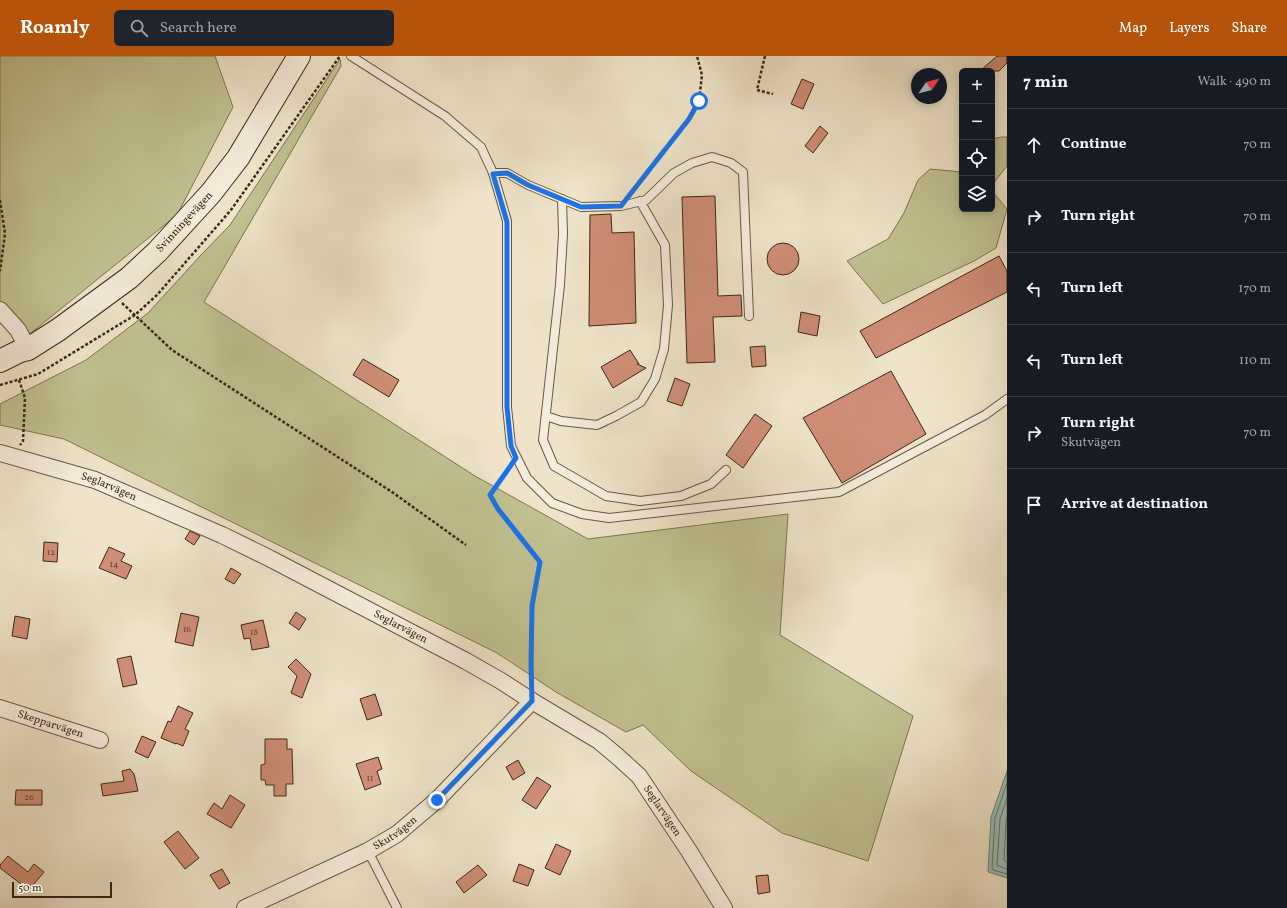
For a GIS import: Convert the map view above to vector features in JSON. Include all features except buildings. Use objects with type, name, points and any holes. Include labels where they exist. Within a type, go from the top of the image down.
[{"type":"main road","name":"Svinningevägen","points":[[0,362],[20,351],[28,349],[64,326],[129,278],[157,252],[211,193],[238,158],[299,56]]},
{"type":"street","points":[[0,310],[18,330],[28,349]]},
{"type":"street","name":"Seglarvägen","points":[[5,454],[95,480],[222,535],[466,661],[599,741],[639,776],[689,851],[724,908]]},
{"type":"street","name":"Skutvägen","points":[[246,908],[368,851],[397,834],[437,800],[532,701]]},
{"type":"street","name":"Skepparvägen","points":[[0,708],[100,740]]},
{"type":"lane","points":[[351,56],[445,116],[481,147],[493,174],[507,222],[507,407],[511,446],[526,478],[552,503],[582,514],[609,518],[839,492],[985,416],[1007,399]]},
{"type":"lane","points":[[493,174],[507,173],[528,185],[581,207],[621,206],[646,200],[674,173],[692,163],[712,157],[731,163],[743,172],[749,316]]},
{"type":"lane","points":[[562,199],[563,234],[560,285],[543,440],[554,466],[606,496],[640,501],[681,496],[711,484],[726,470]]},
{"type":"lane","points":[[546,416],[561,421],[597,425],[641,402],[655,379],[664,349],[667,313],[665,245],[640,201]]},
{"type":"lane","points":[[368,851],[397,908]]},
{"type":"path","points":[[621,206],[689,119],[699,101],[702,75],[697,56]]},
{"type":"path","points":[[764,56],[757,90],[772,94]]},
{"type":"path","points":[[0,200],[5,234],[0,271]]},
{"type":"path","points":[[111,292],[172,350],[392,492],[466,545]]},
{"type":"path","points":[[5,454],[23,441],[25,398],[19,380]]},
{"type":"path","points":[[516,458],[490,495],[498,509],[540,562],[532,606],[532,701]]},
{"type":"green space","points":[[0,56],[215,56],[233,107],[177,215],[26,337],[0,316]]},
{"type":"green space","points":[[340,59],[341,66],[204,302],[475,476],[588,539],[788,514],[780,635],[913,716],[868,861],[782,833],[691,771],[643,725],[626,732],[556,692],[497,653],[64,439],[0,425],[0,404],[86,360],[148,313],[230,225]]},
{"type":"green space","points":[[1007,137],[1007,166],[995,181],[995,140],[995,138]]},
{"type":"green space","points":[[930,169],[959,172],[959,212],[995,212],[995,195],[1007,209],[996,248],[974,261],[883,304],[847,261],[888,239],[904,213],[918,180]]},
{"type":"water","points":[[1007,771],[1007,878],[988,872],[991,817]]},
{"type":"route","points":[[437,800],[532,701],[532,606],[540,562],[498,509],[490,495],[516,458],[511,446],[507,407],[507,222],[493,174],[507,173],[528,185],[581,207],[621,206],[689,119],[699,101]]}]
